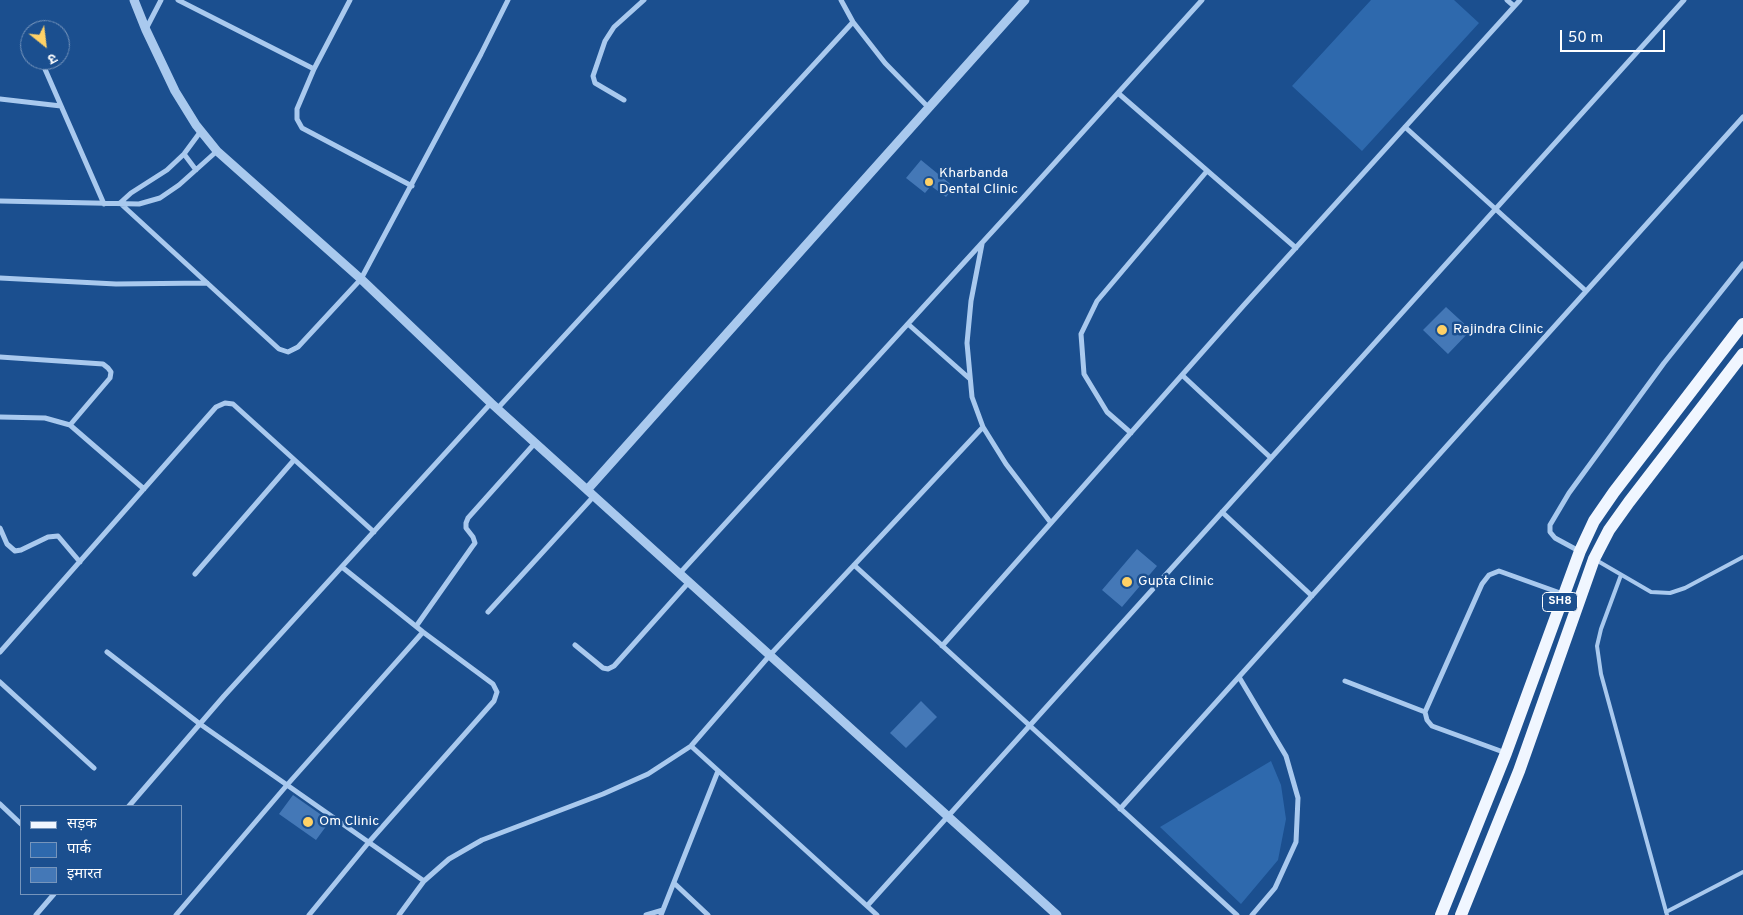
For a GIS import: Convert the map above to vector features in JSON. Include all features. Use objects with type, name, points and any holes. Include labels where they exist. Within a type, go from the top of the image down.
[{"type":"main road","name":"SH8","points":[[1441,915],[1504,759],[1563,594],[1594,521],[1614,492],[1743,324]]},
{"type":"main road","points":[[1724,349],[1741,356]]},
{"type":"main road","name":"SH8","points":[[1460,915],[1519,771],[1594,559],[1610,530],[1629,502],[1741,356]]},
{"type":"main road","points":[[1504,759],[1519,771]]},
{"type":"street","points":[[134,0],[175,91],[201,132],[217,151],[362,279],[494,406],[1057,915]]},
{"type":"street","points":[[146,30],[161,0]]},
{"type":"street","points":[[178,0],[314,68]]},
{"type":"street","points":[[350,0],[314,68],[297,109],[297,119],[302,128],[412,186]]},
{"type":"street","points":[[120,203],[279,348],[288,352],[298,347],[362,279],[508,0]]},
{"type":"street","points":[[624,100],[595,83],[593,76],[605,41],[614,27],[644,0]]},
{"type":"street","points":[[841,0],[853,22],[885,63],[929,108]]},
{"type":"street","points":[[488,612],[590,493],[1025,0]]},
{"type":"street","points":[[680,573],[1202,0]]},
{"type":"street","points":[[1507,0],[1514,6]]},
{"type":"street","points":[[942,646],[1182,375],[1520,0]]},
{"type":"street","points":[[867,906],[1684,0]]},
{"type":"street","points":[[131,805],[200,724],[374,532],[853,22]]},
{"type":"street","points":[[45,70],[104,204]]},
{"type":"street","points":[[1118,93],[1296,248]]},
{"type":"street","points":[[0,99],[61,106]]},
{"type":"street","points":[[1120,809],[1743,117]]},
{"type":"street","points":[[1405,128],[1586,291]]},
{"type":"street","points":[[120,203],[131,193],[167,170],[184,154],[201,132]]},
{"type":"street","points":[[0,201],[139,204],[160,198],[179,186],[217,151]]},
{"type":"street","points":[[184,154],[196,170]]},
{"type":"street","points":[[1131,433],[1107,412],[1084,374],[1082,334],[1097,301],[1207,171]]},
{"type":"street","points":[[982,243],[971,301],[967,343],[972,397],[983,427],[1006,464],[1051,523]]},
{"type":"street","points":[[1580,551],[1554,538],[1550,532],[1550,525],[1569,494],[1664,363],[1743,264]]},
{"type":"street","points":[[0,278],[116,284],[208,283]]},
{"type":"street","points":[[908,324],[970,379]]},
{"type":"street","points":[[0,357],[103,364],[108,368],[111,372],[110,378],[70,425]]},
{"type":"street","points":[[1182,375],[1271,458]]},
{"type":"street","points":[[0,652],[216,407],[225,403],[233,404],[374,532]]},
{"type":"street","points":[[0,417],[45,418],[70,425],[144,489]]},
{"type":"street","points":[[399,915],[424,881],[450,859],[482,840],[603,794],[648,774],[690,746],[770,655],[983,427]]},
{"type":"street","points":[[417,625],[475,543],[466,528],[468,518],[535,443]]},
{"type":"street","points":[[195,574],[294,460]]},
{"type":"street","points":[[1222,512],[1312,596]]},
{"type":"street","points":[[0,528],[7,544],[15,551],[53,536],[58,536],[80,562]]},
{"type":"street","points":[[854,565],[1237,915]]},
{"type":"street","points":[[309,915],[369,842],[494,701],[497,692],[493,684],[342,567]]},
{"type":"street","points":[[1504,759],[1432,726],[1427,720],[1425,712],[1482,584],[1489,575],[1499,571],[1563,594]]},
{"type":"street","points":[[575,645],[603,668],[614,666],[689,582]]},
{"type":"street","points":[[176,915],[287,785],[424,632]]},
{"type":"street","points":[[107,652],[200,724],[424,881]]},
{"type":"street","points":[[1239,677],[1286,756],[1298,798],[1296,842],[1275,888],[1252,915]]},
{"type":"street","points":[[1344,681],[1425,712]]},
{"type":"street","points":[[0,682],[94,768]]},
{"type":"street","points":[[690,746],[877,915]]},
{"type":"street","points":[[646,915],[662,912],[718,771]]},
{"type":"street","points":[[0,804],[20,823]]},
{"type":"street","points":[[674,884],[708,915]]},
{"type":"street","points":[[36,915],[53,895]]},
{"type":"lane","points":[[1594,559],[1651,592],[1670,593],[1685,588],[1743,557]]},
{"type":"lane","points":[[1621,575],[1596,646],[1601,674],[1666,914],[1743,872]]},
{"type":"green space","points":[[1371,0],[1454,0],[1479,23],[1362,151],[1292,86]]},
{"type":"green space","points":[[1271,761],[1281,785],[1286,819],[1278,860],[1241,904],[1160,827]]},
{"type":"building","name":"Kharbanda Dental Clinic","points":[[921,160],[954,187],[946,197],[931,186],[925,193],[906,178]]},
{"type":"building","points":[[1446,307],[1471,330],[1448,354],[1423,330]]},
{"type":"building","points":[[1137,549],[1157,566],[1122,607],[1102,590]]},
{"type":"building","points":[[921,701],[937,717],[906,748],[890,733]]},
{"type":"building","points":[[293,795],[330,821],[316,840],[279,814]]},
{"type":"place","name":"Kharbanda Dental Clinic","points":[[929,182]]},
{"type":"place","name":"Rajindra Clinic","points":[[1442,330]]},
{"type":"place","name":"Gupta Clinic","points":[[1127,582]]},
{"type":"place","name":"Om Clinic","points":[[308,822]]}]
